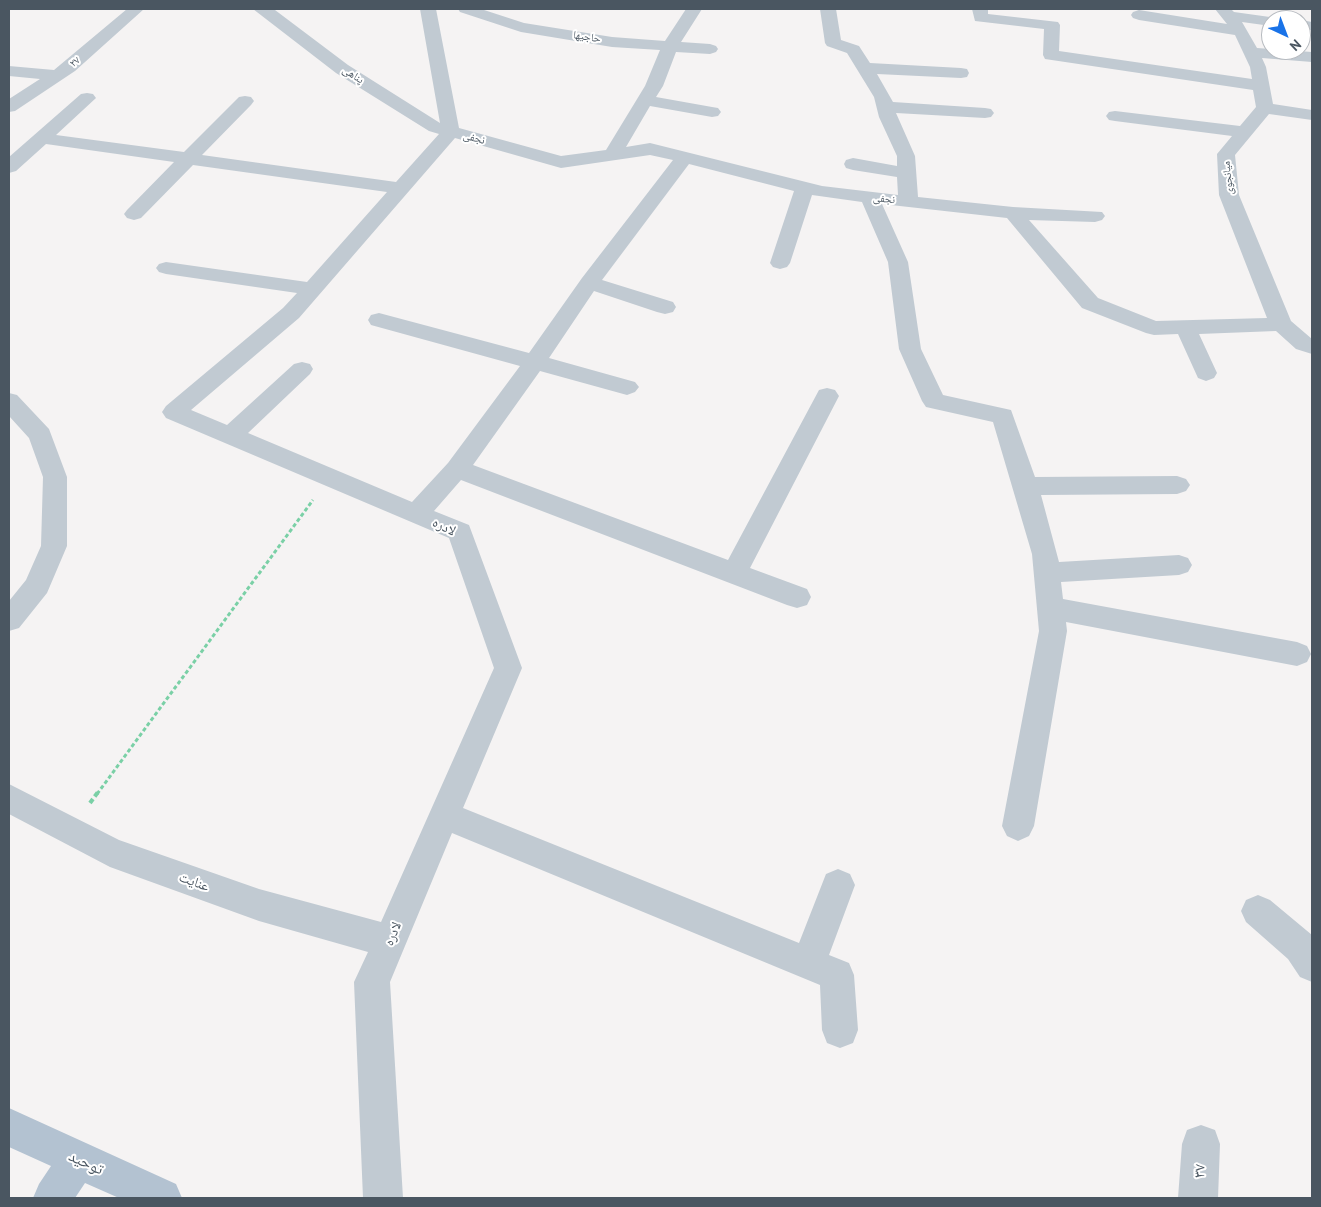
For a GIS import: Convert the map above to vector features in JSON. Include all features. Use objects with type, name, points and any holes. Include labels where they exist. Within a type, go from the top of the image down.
[{"type":"main road","name":"توحید","points":[[9,1127],[162,1198]]},
{"type":"main road","points":[[53,1198],[78,1159]]},
{"type":"street","name":"۲۷","points":[[9,107],[69,67],[136,9]]},
{"type":"street","name":"پناهی","points":[[261,9],[269,13],[342,69],[435,127],[451,131]]},
{"type":"street","points":[[428,9],[451,131]]},
{"type":"street","name":"حاجیها","points":[[466,9],[522,26],[612,42],[710,48]]},
{"type":"street","points":[[612,155],[654,86],[670,46],[694,9]]},
{"type":"street","points":[[828,9],[833,43],[852,50],[866,68],[883,97],[888,116],[906,156],[908,202]]},
{"type":"street","points":[[980,9],[981,18],[1052,25],[1051,54],[1262,86]]},
{"type":"street","points":[[1139,15],[1261,20]]},
{"type":"street","points":[[1231,19],[1258,67],[1266,108],[1312,115]]},
{"type":"street","points":[[1251,52],[1312,57]]},
{"type":"street","points":[[866,68],[961,73]]},
{"type":"street","points":[[9,72],[57,75]]},
{"type":"street","points":[[9,167],[87,98]]},
{"type":"street","points":[[134,214],[245,100]]},
{"type":"street","points":[[645,100],[712,112]]},
{"type":"street","points":[[886,107],[985,112]]},
{"type":"street","name":"میانجوی","points":[[1266,108],[1226,154],[1229,195],[1281,324],[1304,344],[1312,348]]},
{"type":"street","points":[[1115,116],[1245,132]]},
{"type":"street","name":"نجفی","points":[[451,131],[561,162],[650,149],[822,192],[1013,213],[1095,216]]},
{"type":"street","name":"لادره","points":[[384,1198],[372,982],[508,668],[460,532],[174,412],[291,313],[451,131]]},
{"type":"street","points":[[41,138],[400,188]]},
{"type":"street","points":[[416,514],[457,469],[536,362],[589,283],[684,158]]},
{"type":"street","points":[[854,164],[907,173]]},
{"type":"street","points":[[780,263],[805,188]]},
{"type":"street","points":[[868,197],[898,262],[910,349],[934,401],[1004,416],[1045,554],[1054,631],[1018,826]]},
{"type":"street","points":[[1013,213],[1090,304],[1154,328],[1281,324]]},
{"type":"street","points":[[166,268],[312,289]]},
{"type":"street","points":[[589,283],[665,307]]},
{"type":"street","points":[[380,320],[628,387]]},
{"type":"street","points":[[1185,326],[1206,373]]},
{"type":"street","points":[[230,436],[302,369]]},
{"type":"street","points":[[734,573],[827,396]]},
{"type":"street","points":[[9,401],[40,435],[55,477],[54,546],[37,586],[9,620]]},
{"type":"street","points":[[457,469],[797,597]]},
{"type":"street","points":[[1026,486],[1177,485]]},
{"type":"street","points":[[1047,573],[1179,565]]},
{"type":"street","points":[[1051,608],[1297,654]]},
{"type":"street","name":"عنایت","points":[[9,798],[110,852],[259,905],[390,941]]},
{"type":"street","points":[[444,815],[837,975],[840,1030]]},
{"type":"street","points":[[809,963],[838,884]]},
{"type":"street","points":[[1258,911],[1300,947],[1312,965]]},
{"type":"street","name":"۳۷","points":[[1198,1198],[1201,1144]]},
{"type":"path","points":[[69,831],[330,478]]}]
